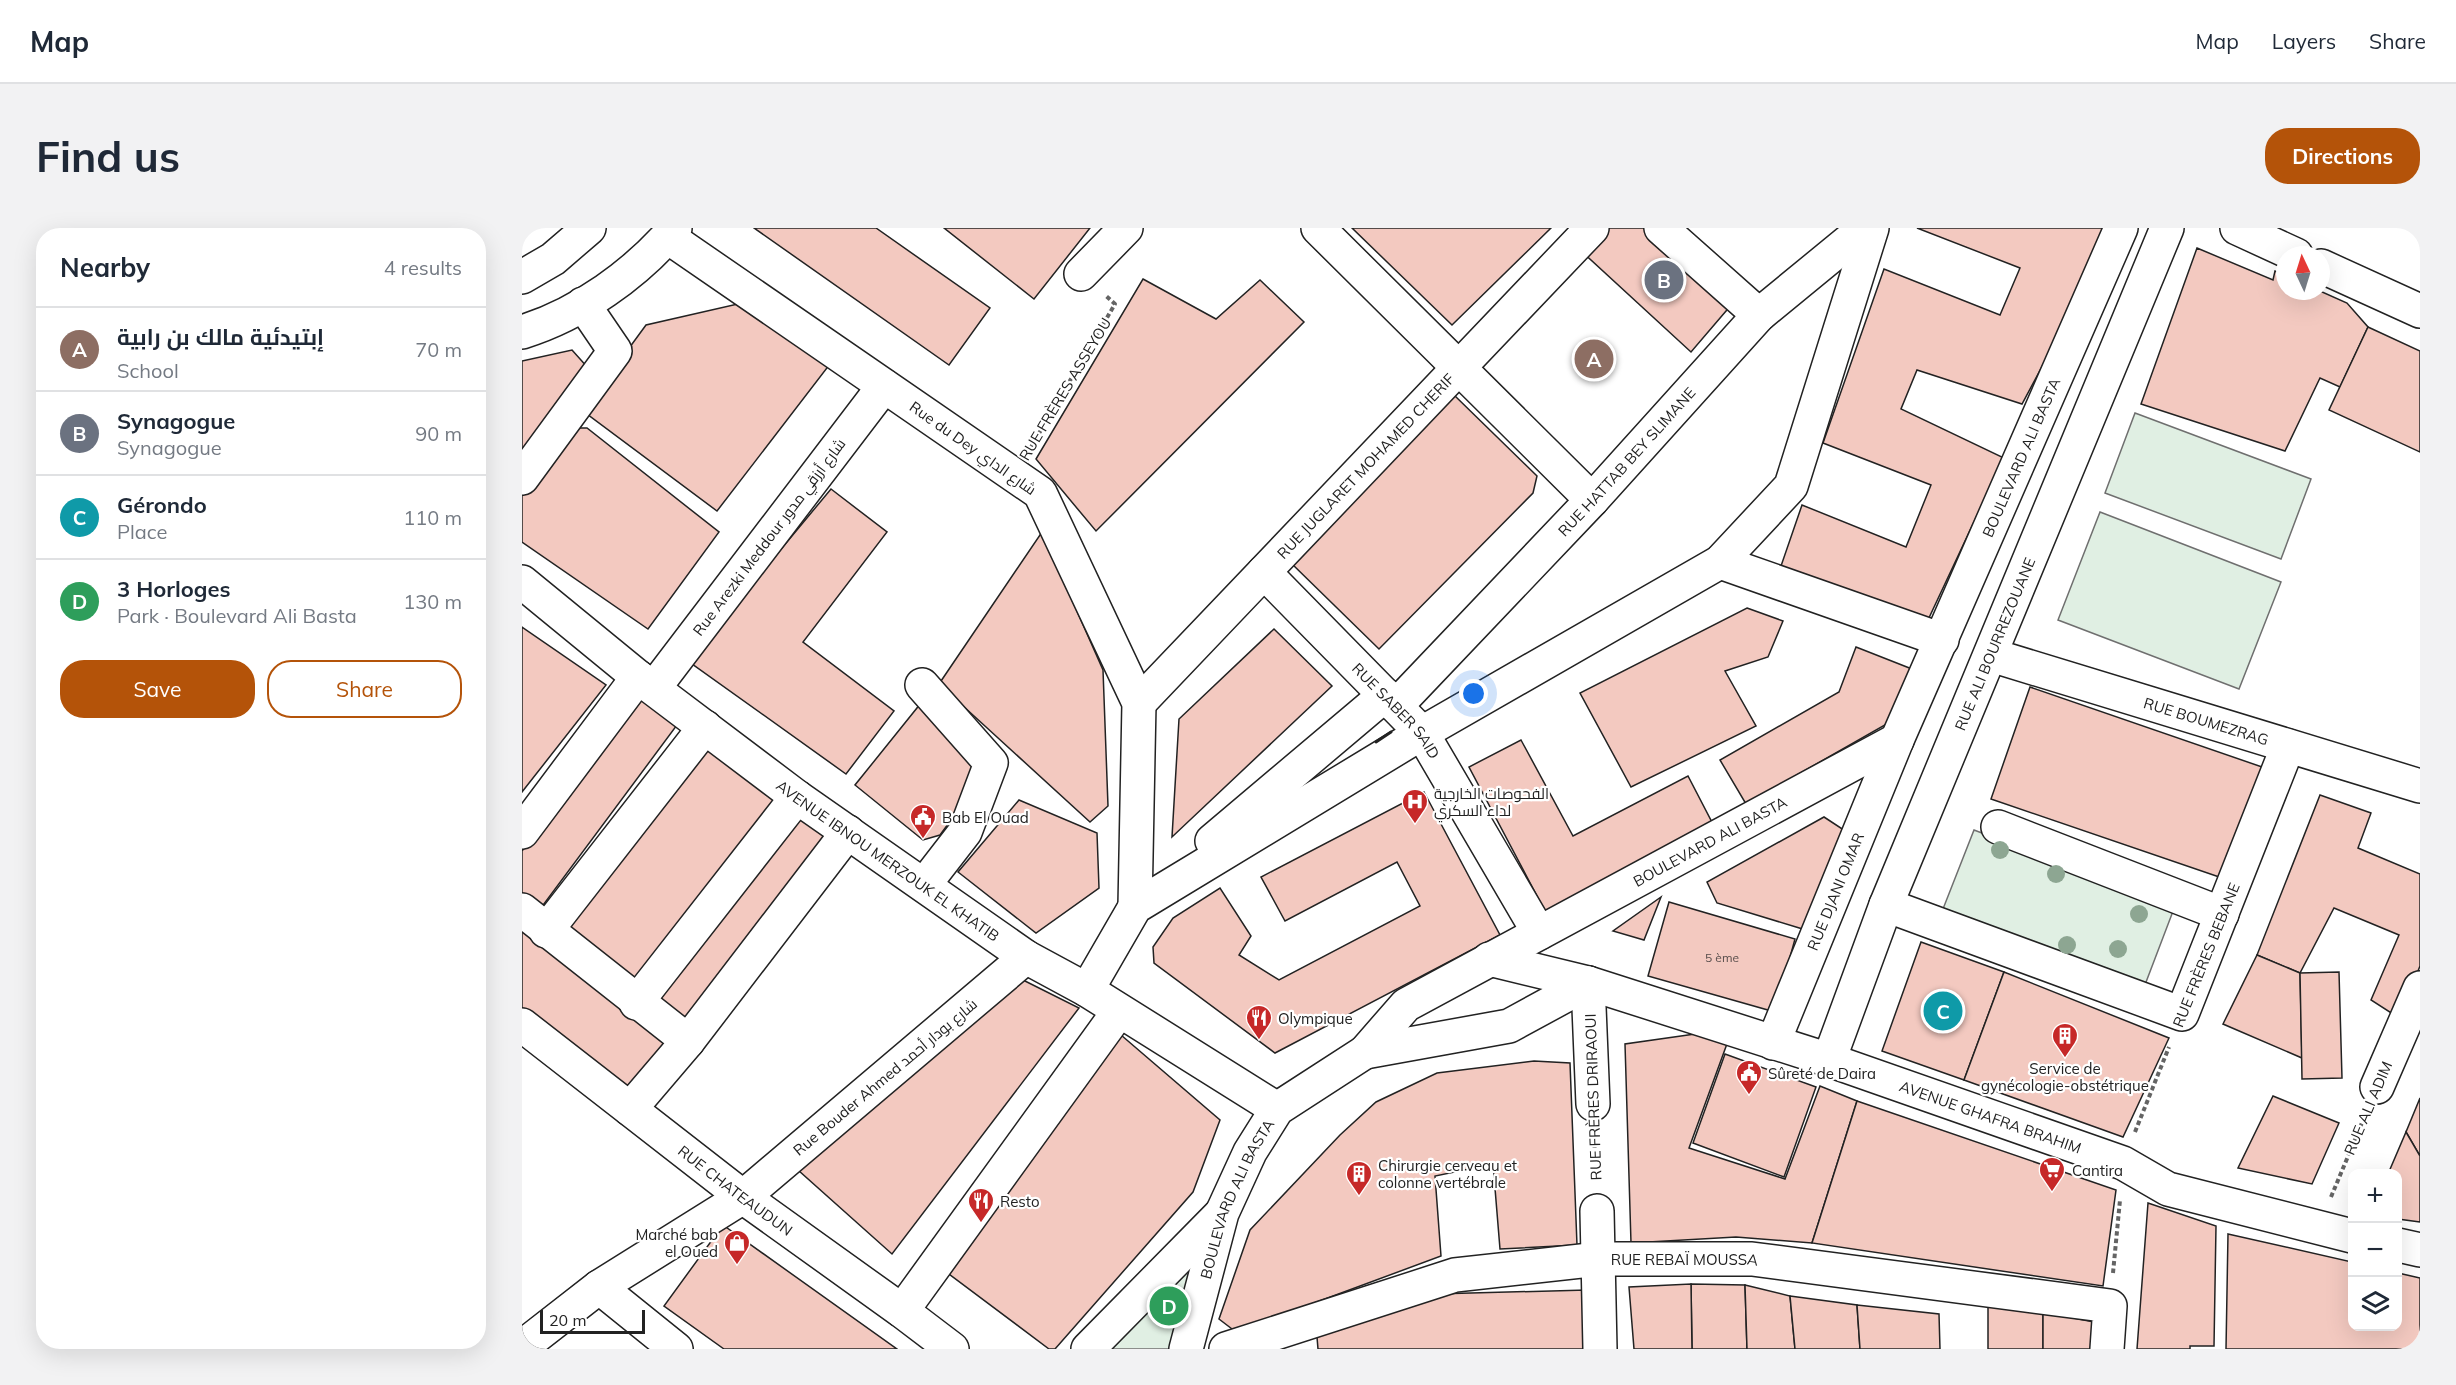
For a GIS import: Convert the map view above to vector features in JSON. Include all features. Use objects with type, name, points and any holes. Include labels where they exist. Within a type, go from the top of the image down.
[{"type":"street","points":[[522,277],[553,259],[589,228]]},
{"type":"street","points":[[1081,274],[1126,228]]},
{"type":"street","points":[[1318,228],[1592,500]]},
{"type":"street","name":"RUE JUGLARET MOHAMED CHERIF","points":[[1139,703],[1592,228]]},
{"type":"street","points":[[1661,228],[1759,315]]},
{"type":"street","name":"RUE HATTAB BEY SLIMANE","points":[[1135,907],[1390,700],[1592,500],[1759,315],[1865,228]]},
{"type":"street","points":[[1087,990],[1135,907],[1422,733],[1720,562],[1791,486],[1872,228]]},
{"type":"street","name":"BOULEVARD ALI BASTA","points":[[1185,1349],[1222,1213],[1250,1152],[1277,1109],[1365,1052],[1406,1005],[1897,740],[2121,228]]},
{"type":"street","name":"RUE ALI BOURREZOUANE","points":[[1829,1060],[1886,905],[2167,228]]},
{"type":"street","points":[[2237,228],[2276,246]]},
{"type":"street","points":[[522,332],[583,304],[635,269],[672,232]]},
{"type":"street","name":"Rue du Dey شارع الداي","points":[[672,232],[884,386],[1040,494],[1139,703],[1135,907]]},
{"type":"street","points":[[2330,270],[2420,311]]},
{"type":"street","points":[[522,478],[615,351],[583,304]]},
{"type":"street","name":"Rue Arezki Meddour شارع أرزقي مدور","points":[[522,832],[646,683],[884,386]]},
{"type":"street","points":[[1720,562],[1942,640]]},
{"type":"street","name":"RUE SABER SAID","points":[[1264,572],[1422,733],[1539,933]]},
{"type":"street","name":"AVENUE IBNOU MERZOUK EL KHATIB","points":[[522,582],[646,683],[797,797],[1026,957],[1087,990],[1277,1109]]},
{"type":"street","name":"RUE BOUMEZRAG","points":[[1991,656],[2420,786]]},
{"type":"street","points":[[921,685],[991,763],[965,832],[924,885]]},
{"type":"street","points":[[688,1041],[636,1003],[534,921],[705,727]]},
{"type":"street","name":"RUE DJANI OMAR","points":[[1773,1043],[1897,740]]},
{"type":"street","name":"RUE FRÈRES BEBANE","points":[[2182,1014],[2288,746]]},
{"type":"street","points":[[636,1003],[797,797]]},
{"type":"street","points":[[1998,827],[2222,915]]},
{"type":"street","points":[[630,1109],[688,1041],[848,832]]},
{"type":"street","points":[[1886,905],[2182,1014]]},
{"type":"street","name":"Rue Bouder Ahmed شارع بودار أحمد","points":[[522,1347],[599,1287],[743,1197],[1026,957]]},
{"type":"street","name":"AVENUE GHAFRA BRAHIM","points":[[1489,959],[1588,983],[1829,1060],[2123,1163],[2168,1189],[2348,1235]]},
{"type":"street","points":[[1365,1052],[1509,1026],[1588,983]]},
{"type":"street","name":"RUE FRÈRES DRIRAOUI","points":[[1588,983],[1593,1104]]},
{"type":"street","name":"RUE ALI ADIM","points":[[2377,1087],[2420,988]]},
{"type":"street","points":[[902,1311],[1119,1011]]},
{"type":"street","name":"RUE CHATEAUDUN","points":[[522,1025],[743,1197],[952,1349]]},
{"type":"street","points":[[1597,1211],[1600,1349]]},
{"type":"street","points":[[1088,1349],[1222,1213]]},
{"type":"street","points":[[2402,1246],[2420,1250]]},
{"type":"street","name":"RUE REBAÏ MOUSSA","points":[[1226,1349],[1455,1275],[1599,1259],[1752,1259],[2110,1306]]},
{"type":"street","points":[[599,1287],[676,1349]]},
{"type":"street","points":[[2107,1349],[2110,1306]]},
{"type":"path","name":"RUE FRÈRES ASSEYOU","points":[[1014,476],[1115,304],[1081,274]]},
{"type":"path","name":"RUE FRÈRES BEBANE","points":[[2110,1306],[2123,1163],[2182,1014]]},
{"type":"path","name":"RUE ALI ADIM","points":[[2317,1228],[2377,1087]]},
{"type":"path","name":"RUE FRÈRES DRIRAOUI","points":[[1593,1104],[1597,1211]]},
{"type":"green space","points":[[2135,413],[2311,479],[2281,559],[2105,493]]},
{"type":"green space","points":[[2100,512],[2281,582],[2239,689],[2058,620]]},
{"type":"green space","points":[[1974,830],[2175,906],[2143,990],[1941,914]]},
{"type":"green space","points":[[1197,1262],[1173,1349],[1110,1349]]},
{"type":"building","points":[[754,228],[876,228],[990,308],[949,365]]},
{"type":"building","points":[[944,228],[1090,228],[1034,299]]},
{"type":"building","points":[[1352,228],[1551,228],[1452,325]]},
{"type":"building","points":[[1599,228],[1646,228],[1732,304],[1691,352],[1579,249]]},
{"type":"building","points":[[1917,228],[2108,228],[2115,231],[2022,404],[1917,370],[1901,409],[2004,458],[1927,622],[1781,566],[1802,505],[1906,547],[1931,485],[1823,443],[1884,269],[2000,315],[2020,268]]},
{"type":"building","points":[[2197,248],[2273,280],[2276,271],[2276,300],[2330,300],[2330,295],[2347,303],[2368,327],[2340,387],[2320,378],[2285,451],[2141,404]]},
{"type":"building","points":[[1143,279],[1216,319],[1260,280],[1304,322],[1096,531],[1036,459]]},
{"type":"building","points":[[742,303],[830,364],[717,511],[583,411],[646,325]]},
{"type":"building","points":[[2368,327],[2420,351],[2420,452],[2329,410]]},
{"type":"building","points":[[572,350],[589,369],[522,457],[522,361]]},
{"type":"building","points":[[1454,395],[1537,476],[1533,493],[1379,649],[1290,562]]},
{"type":"building","points":[[571,428],[587,428],[719,532],[648,629],[522,542],[522,491]]},
{"type":"building","points":[[831,489],[887,532],[803,642],[894,711],[846,774],[688,661]]},
{"type":"building","points":[[1042,532],[1103,670],[1108,806],[1090,822],[939,684]]},
{"type":"building","points":[[1747,608],[1783,621],[1768,657],[1725,671],[1756,726],[1631,787],[1580,693]]},
{"type":"building","points":[[522,627],[606,685],[522,792]]},
{"type":"building","points":[[1274,629],[1332,686],[1172,837],[1179,719]]},
{"type":"building","points":[[1856,647],[1917,671],[1899,717],[1746,804],[1720,760],[1839,692]]},
{"type":"building","points":[[2030,687],[2265,768],[2228,880],[1991,799]]},
{"type":"building","points":[[639,697],[677,725],[538,912],[522,898],[522,851]]},
{"type":"building","points":[[921,703],[985,774],[940,835],[923,840],[855,785]]},
{"type":"building","points":[[1521,740],[1573,836],[1688,776],[1716,830],[1548,917],[1469,767]]},
{"type":"building","points":[[703,746],[782,804],[637,983],[561,927]]},
{"type":"building","points":[[1424,792],[1500,935],[1275,1053],[1154,963],[1153,947],[1173,918],[1220,888],[1251,936],[1239,955],[1279,980],[1420,906],[1397,862],[1285,921],[1261,877]]},
{"type":"building","points":[[2320,795],[2371,813],[2358,848],[2420,874],[2420,966],[2399,1018],[2371,1000],[2399,935],[2334,908],[2300,973],[2257,955]]},
{"type":"building","points":[[1019,800],[1097,833],[1099,888],[1036,933],[958,872]]},
{"type":"building","points":[[796,815],[830,840],[689,1022],[652,999]]},
{"type":"building","points":[[1824,817],[1850,834],[1806,930],[1717,903],[1707,882]]},
{"type":"building","points":[[1661,897],[1644,940],[1613,931]]},
{"type":"building","points":[[1669,902],[1795,939],[1775,1012],[1648,976]]},
{"type":"building","points":[[522,922],[672,1040],[626,1091],[522,1009]]},
{"type":"building","points":[[1921,942],[2004,972],[1964,1080],[1882,1051]]},
{"type":"building","points":[[2257,955],[2300,973],[2302,1058],[2223,1024]]},
{"type":"building","name":"Service de gynécologie-obstétrique","points":[[2004,972],[2169,1038],[2123,1137],[1964,1080]]},
{"type":"building","points":[[2339,972],[2342,1078],[2302,1079],[2300,973]]},
{"type":"building","points":[[1019,978],[1079,1008],[892,1254],[798,1170]]},
{"type":"building","points":[[1695,1034],[1728,1041],[1689,1148],[1785,1179],[1820,1086],[1857,1101],[1812,1243],[1736,1237],[1631,1243],[1625,1044]]},
{"type":"building","points":[[1121,1035],[1220,1120],[1193,1192],[1055,1349],[1049,1349],[945,1271]]},
{"type":"building","points":[[1725,1054],[1816,1087],[1784,1177],[1693,1143]]},
{"type":"building","name":"Chirurgie cerveau et colonne vertébrale","points":[[1534,1061],[1570,1063],[1577,1245],[1500,1249],[1493,1164],[1435,1176],[1441,1256],[1236,1332],[1219,1319],[1250,1230],[1340,1135],[1376,1102],[1437,1073]]},
{"type":"building","points":[[2273,1096],[2339,1123],[2312,1184],[2238,1168]]},
{"type":"building","points":[[2420,1098],[2420,1156],[2406,1132]]},
{"type":"building","points":[[1857,1101],[2116,1190],[2103,1286],[1812,1243]]},
{"type":"building","points":[[2406,1132],[2420,1156],[2420,1222],[2402,1220],[2402,1169],[2390,1169]]},
{"type":"building","points":[[2148,1203],[2216,1226],[2214,1346],[2190,1346],[2190,1349],[2137,1349]]},
{"type":"building","name":"Marché bab el Oued","points":[[723,1225],[897,1349],[724,1349],[664,1306]]},
{"type":"building","points":[[2228,1234],[2348,1261],[2348,1331],[2402,1331],[2402,1274],[2420,1278],[2420,1349],[2226,1349]]},
{"type":"building","points":[[1691,1284],[1745,1285],[1747,1349],[1692,1349]]},
{"type":"building","points":[[1691,1284],[1692,1349],[1634,1349],[1629,1287]]},
{"type":"building","points":[[1745,1285],[1790,1296],[1795,1349],[1747,1349]]},
{"type":"building","points":[[1587,1290],[1590,1349],[1318,1349],[1317,1337],[1434,1294]]},
{"type":"building","points":[[1790,1296],[1857,1305],[1860,1349],[1795,1349]]},
{"type":"building","points":[[1857,1305],[1939,1314],[1940,1349],[1860,1349]]},
{"type":"building","points":[[1988,1305],[2043,1312],[2043,1349],[1988,1349]]},
{"type":"building","points":[[2043,1312],[2094,1322],[2093,1349],[2043,1349]]},
{"type":"wall","points":[[1376,742],[1391,732]]},
{"type":"place","name":"Synagogue","points":[[1664,280]]},
{"type":"place","name":"إبتيدئية مالك بن رابية","points":[[1594,359]]},
{"type":"place","name":"الفحوصات الخارجية لداء السكري","points":[[1415,825]]},
{"type":"place","name":"Bab El Ouad","points":[[923,840]]},
{"type":"place","name":"Gérondo","points":[[1943,1011]]},
{"type":"place","name":"Olympique","points":[[1259,1041]]},
{"type":"place","name":"Service de gynécologie-obstétrique","points":[[2065,1059]]},
{"type":"place","name":"Sûreté de Daira","points":[[1749,1096]]},
{"type":"place","name":"Cantira","points":[[2052,1193]]},
{"type":"place","name":"Chirurgie cerveau et colonne vertébrale","points":[[1359,1197]]},
{"type":"place","name":"Resto","points":[[981,1224]]},
{"type":"place","name":"Marché bab el Oued","points":[[737,1266]]},
{"type":"place","name":"3 Horloges","points":[[1169,1306]]}]
